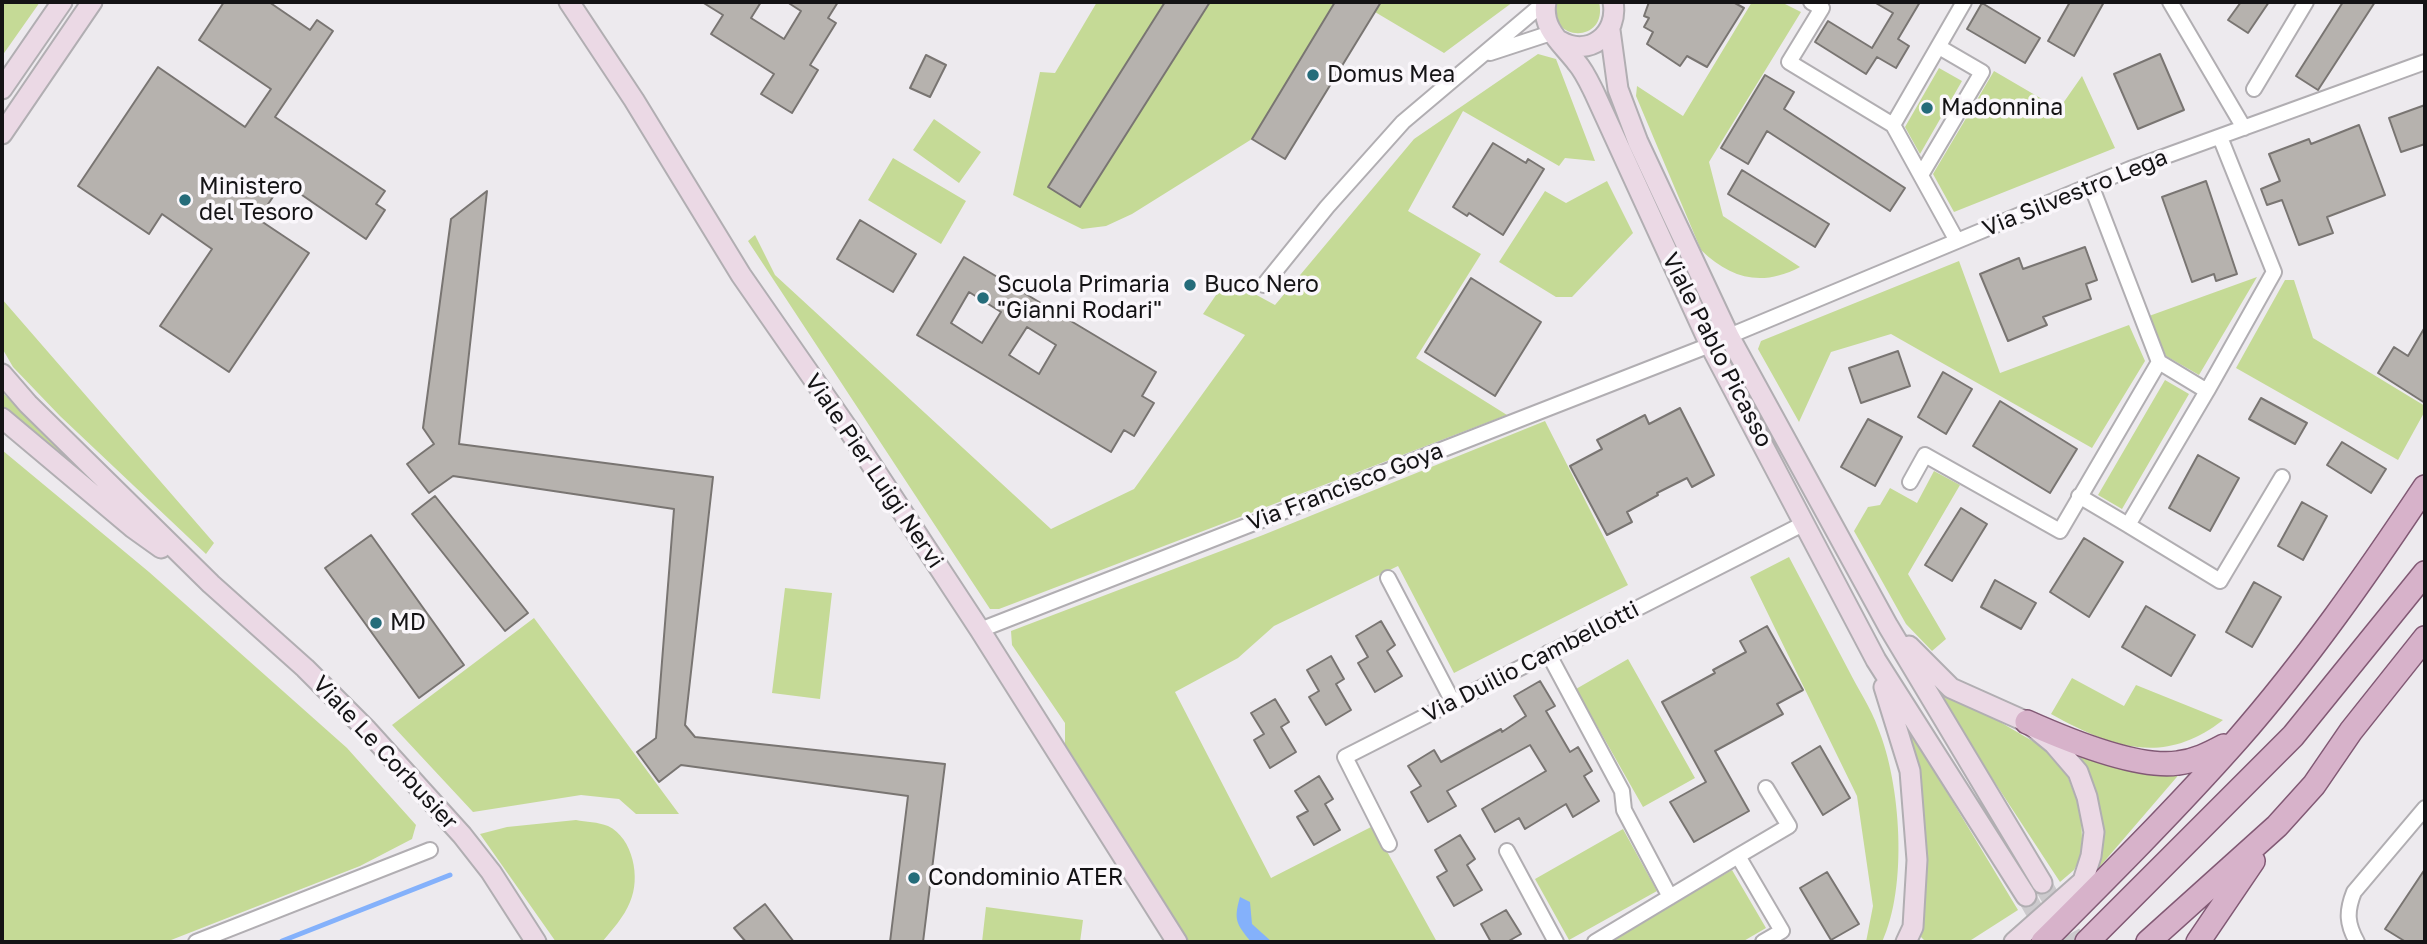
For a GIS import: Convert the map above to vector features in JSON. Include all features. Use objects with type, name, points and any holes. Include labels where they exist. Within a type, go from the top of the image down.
[{"type":"main road","points":[[2043,942],[2148,837],[2239,738],[2303,660],[2425,487]]},
{"type":"main road","points":[[2087,942],[2293,736],[2425,573]]},
{"type":"main road","points":[[2148,942],[2277,826],[2314,785],[2351,730],[2425,638]]},
{"type":"main road","points":[[2027,722],[2061,738],[2122,757],[2175,764],[2202,758],[2239,738]]},
{"type":"main road","points":[[2128,942],[2203,876],[2351,730]]},
{"type":"main road","points":[[2198,942],[2277,826]]},
{"type":"street","points":[[2,89],[62,2]]},
{"type":"street","points":[[2,134],[92,2]]},
{"type":"street","name":"Viale Pier Luigi Nervi","points":[[569,2],[634,100],[741,275],[855,441],[979,630],[1177,942]]},
{"type":"street","points":[[1545,2],[1546,22],[1555,37]]},
{"type":"street","points":[[1264,285],[1326,207],[1403,122],[1545,2]]},
{"type":"street","name":"Viale Pablo Picasso","points":[[1613,2],[1615,16],[1610,30],[1618,89],[1638,142],[1729,337],[1888,626],[2042,883]]},
{"type":"street","points":[[1811,2],[1822,8],[1789,62],[1893,125],[1957,241]]},
{"type":"street","points":[[1893,125],[1964,2]]},
{"type":"street","points":[[2170,2],[2244,128]]},
{"type":"street","points":[[2254,89],[2306,2]]},
{"type":"street","points":[[1485,54],[1546,37],[1555,37],[1573,47],[1591,46],[1610,30]]},
{"type":"street","name":"Viale Pablo Picasso","points":[[1555,37],[1580,66],[1594,92],[1710,345],[1876,660],[2026,895]]},
{"type":"street","points":[[1921,175],[1982,72],[1939,47]]},
{"type":"street","name":"Via Silvestro Lega","points":[[1729,337],[2091,185],[2425,62]]},
{"type":"street","points":[[2128,526],[2274,272],[2220,137]]},
{"type":"street","points":[[2091,185],[2159,362],[2207,391]]},
{"type":"street","name":"Via Francisco Goya","points":[[979,630],[1710,345]]},
{"type":"street","points":[[1909,482],[1925,455],[2060,531],[2159,362]]},
{"type":"street","name":"Viale Le Corbusier","points":[[2,374],[28,404],[211,584],[305,668],[367,730],[462,835],[491,872],[536,942]]},
{"type":"street","name":"Viale Le Corbusier","points":[[2,418],[133,528],[211,584]]},
{"type":"street","points":[[2079,496],[2220,581],[2282,477]]},
{"type":"street","name":"Via Duilio Cambellotti","points":[[1389,844],[1345,757],[1805,523]]},
{"type":"street","points":[[1388,578],[1453,702]]},
{"type":"street","name":"Viale Pablo Picasso","points":[[1888,626],[1951,688],[2027,722],[2054,744],[2078,772],[2087,797],[2094,832],[2091,856],[2083,880],[2067,897]]},
{"type":"street","points":[[1548,653],[1622,791],[1624,810],[1670,897]]},
{"type":"street","name":"Viale Pablo Picasso","points":[[1876,660],[1910,771],[1917,860],[1912,937]]},
{"type":"street","points":[[1594,942],[1789,826],[1766,788]]},
{"type":"street","points":[[2357,942],[2349,928],[2347,917],[2354,892],[2425,808]]},
{"type":"street","points":[[196,942],[430,849]]},
{"type":"street","points":[[1507,851],[1556,942]]},
{"type":"street","points":[[1738,856],[1786,936],[1763,942]]},
{"type":"street","points":[[1996,942],[2067,897]]},
{"type":"street","points":[[2014,942],[2067,897]]},
{"type":"green space","points":[[2,2],[40,2],[2,56]]},
{"type":"green space","points":[[1097,2],[1165,2],[1049,187],[1080,207],[1210,2],[1335,2],[1252,139],[1132,214],[1106,226],[1082,229],[1013,195],[1040,72],[1055,73]]},
{"type":"green space","points":[[1381,2],[1513,2],[1444,53],[1375,12]]},
{"type":"green space","points":[[1557,2],[1599,2],[1600,16],[1595,26],[1587,31],[1568,31],[1560,25],[1556,15]]},
{"type":"green space","points":[[1752,2],[1781,2],[1801,12],[1709,162],[1723,216],[1800,267],[1773,277],[1760,278],[1748,277],[1724,268],[1701,250],[1636,96],[1637,86],[1683,116]]},
{"type":"green space","points":[[1538,54],[1556,59],[1595,161],[1565,158],[1559,166],[1463,111],[1408,211],[1481,254],[1416,358],[1507,415],[999,609],[990,609],[748,241],[755,235],[775,275],[1051,529],[1134,489],[1245,335],[1203,314],[1227,279],[1275,305],[1414,139]]},
{"type":"green space","points":[[1939,68],[1962,81],[1920,154],[1905,127]]},
{"type":"green space","points":[[1994,71],[2059,109],[2082,76],[2115,148],[1954,212],[1933,174]]},
{"type":"green space","points":[[934,119],[981,152],[959,183],[913,150]]},
{"type":"green space","points":[[893,158],[966,201],[941,244],[868,200]]},
{"type":"green space","points":[[1607,181],[1633,233],[1572,297],[1556,297],[1499,262],[1545,191],[1566,203]]},
{"type":"green space","points":[[1959,261],[2000,373],[2129,325],[2145,361],[2092,448],[1891,334],[1831,352],[1799,422],[1758,349],[1761,341]]},
{"type":"green space","points":[[2257,277],[2199,375],[2166,356],[2149,316]]},
{"type":"green space","points":[[2285,280],[2294,280],[2313,338],[2425,406],[2425,411],[2398,460],[2236,368]]},
{"type":"green space","points":[[2,299],[214,543],[206,554],[60,416],[13,367],[2,348]]},
{"type":"green space","points":[[2165,380],[2189,394],[2122,509],[2098,495]]},
{"type":"green space","points":[[2,392],[51,442],[129,514],[2,410]]},
{"type":"green space","points":[[1545,421],[1628,585],[1454,673],[1398,566],[1274,626],[1238,658],[1175,692],[1271,878],[1373,826],[1437,942],[1182,942],[1065,757],[1065,723],[1012,645],[1011,631],[1263,535]]},
{"type":"green space","points":[[2,450],[149,572],[347,748],[416,825],[412,839],[360,866],[166,942],[2,942]]},
{"type":"green space","points":[[1934,471],[1960,485],[1908,574],[1946,639],[1932,651],[1906,624],[1854,531],[1868,507],[1880,505],[1890,488],[1917,503]]},
{"type":"green space","points":[[1789,557],[1872,713],[1886,751],[1896,806],[1898,865],[1896,893],[1882,942],[1866,942],[1873,906],[1857,796],[1750,577]]},
{"type":"green space","points":[[785,588],[832,593],[820,699],[772,693]]},
{"type":"green space","points":[[534,618],[679,814],[636,814],[619,799],[581,795],[473,812],[392,725]]},
{"type":"green space","points":[[1628,659],[1695,778],[1643,807],[1576,689]]},
{"type":"green space","points":[[2072,678],[2124,706],[2136,685],[2223,720],[2201,735],[2179,744],[2137,747],[2116,743],[2051,714]]},
{"type":"green space","points":[[1927,679],[2046,749],[2066,772],[2081,812],[2082,839],[2080,859],[2074,870],[2060,882]]},
{"type":"green space","points":[[1895,706],[2018,910],[1968,942],[1926,942],[1919,935]]},
{"type":"green space","points":[[2049,736],[2188,764],[2084,885],[2094,814]]},
{"type":"green space","points":[[576,820],[608,826],[617,832],[629,849],[632,860],[635,882],[630,902],[602,942],[556,942],[480,834],[507,827]]},
{"type":"green space","points":[[1623,829],[1657,891],[1569,940],[1535,879]]},
{"type":"green space","points":[[1732,870],[1766,928],[1742,942],[1606,942]]},
{"type":"green space","points":[[986,907],[1083,920],[1080,942],[982,942]]},
{"type":"water","points":[[1240,897],[1250,902],[1252,924],[1272,942],[1251,942],[1242,931],[1237,917]]},
{"type":"building","name":"Ministero del Tesoro","points":[[224,2],[269,2],[310,30],[317,20],[333,31],[275,117],[385,191],[376,204],[385,210],[366,239],[283,182],[258,219],[309,253],[229,372],[160,326],[212,249],[162,214],[149,234],[78,186],[158,67],[245,127],[271,89],[199,40]]},
{"type":"building","points":[[702,2],[761,2],[751,18],[784,39],[801,11],[787,2],[838,2],[828,18],[836,23],[810,65],[818,70],[792,113],[761,94],[774,74],[711,34],[723,15]]},
{"type":"building","points":[[1165,2],[1210,2],[1080,207],[1048,187]]},
{"type":"building","name":"Domus Mea","points":[[1335,2],[1381,2],[1285,159],[1252,139]]},
{"type":"building","points":[[1649,2],[1733,2],[1744,8],[1707,67],[1687,56],[1680,66],[1647,44],[1653,32],[1644,27],[1649,18],[1644,16]]},
{"type":"building","points":[[1874,2],[1920,2],[1898,39],[1909,46],[1896,68],[1877,57],[1866,74],[1815,42],[1828,21],[1872,48],[1893,13]]},
{"type":"building","points":[[2070,2],[2104,2],[2074,56],[2048,41]]},
{"type":"building","points":[[2241,2],[2269,2],[2248,33],[2228,20]]},
{"type":"building","points":[[2343,2],[2375,2],[2318,90],[2296,76]]},
{"type":"building","points":[[1982,3],[2040,38],[2025,63],[1967,29]]},
{"type":"building","points":[[2160,54],[2184,110],[2138,129],[2114,74]]},
{"type":"building","points":[[926,55],[946,65],[930,97],[910,88]]},
{"type":"building","points":[[1765,75],[1794,92],[1784,109],[1905,188],[1890,211],[1767,131],[1748,164],[1721,148]]},
{"type":"building","points":[[2425,105],[2425,144],[2401,152],[2389,118]]},
{"type":"building","points":[[2359,125],[2385,195],[2327,217],[2333,233],[2299,245],[2282,200],[2267,205],[2261,189],[2280,181],[2269,154],[2309,139],[2311,144]]},
{"type":"building","points":[[1493,143],[1526,163],[1528,159],[1544,169],[1503,235],[1469,213],[1467,216],[1453,207]]},
{"type":"building","points":[[1742,170],[1829,224],[1815,247],[1728,194]]},
{"type":"building","points":[[2206,181],[2237,274],[2216,281],[2214,274],[2192,282],[2162,197]]},
{"type":"building","points":[[487,191],[459,444],[713,477],[685,725],[695,737],[945,764],[923,942],[890,942],[908,796],[681,765],[659,782],[637,752],[656,738],[674,509],[453,476],[429,493],[407,464],[434,444],[423,428],[451,219]]},
{"type":"building","points":[[860,220],[916,254],[893,292],[837,259]]},
{"type":"building","points":[[2085,247],[2097,280],[2086,284],[2091,299],[2043,317],[2047,325],[2008,341],[1980,274],[2019,258],[2023,269]]},
{"type":"building","points":[[964,257],[1156,372],[1142,396],[1154,403],[1134,436],[1124,430],[1111,452],[917,335]],"holes":[[[969,292],[1001,312],[982,343],[951,323]],[[1027,327],[1056,345],[1039,374],[1009,355]]]},
{"type":"building","points":[[1471,278],[1541,322],[1495,396],[1425,352]]},
{"type":"building","points":[[2425,327],[2425,403],[2378,373],[2394,347],[2408,356]]},
{"type":"building","points":[[1898,351],[1910,386],[1861,403],[1849,368]]},
{"type":"building","points":[[1943,372],[1972,389],[1946,434],[1918,417]]},
{"type":"building","points":[[2261,398],[2307,423],[2295,444],[2249,419]]},
{"type":"building","points":[[2000,401],[2077,449],[2050,493],[1973,446]]},
{"type":"building","points":[[1680,408],[1714,475],[1692,487],[1687,478],[1657,493],[1658,495],[1627,512],[1632,522],[1607,535],[1570,466],[1602,449],[1597,440],[1645,415],[1649,424]]},
{"type":"building","points":[[1868,419],[1902,437],[1875,486],[1841,467]]},
{"type":"building","points":[[2342,442],[2386,469],[2371,493],[2327,465]]},
{"type":"building","points":[[2198,455],[2239,478],[2210,531],[2169,508]]},
{"type":"building","points":[[435,496],[528,613],[505,631],[412,514]]},
{"type":"building","points":[[2302,502],[2327,516],[2303,560],[2278,546]]},
{"type":"building","points":[[1961,508],[1987,524],[1952,581],[1925,565]]},
{"type":"building","points":[[371,535],[464,665],[419,698],[325,568]]},
{"type":"building","points":[[2084,538],[2123,562],[2089,617],[2050,592]]},
{"type":"building","points":[[1995,580],[2036,603],[2021,629],[1981,607]]},
{"type":"building","points":[[2254,582],[2281,597],[2252,647],[2226,632]]},
{"type":"building","points":[[2146,606],[2195,635],[2171,676],[2122,647]]},
{"type":"building","points":[[1381,621],[1395,645],[1387,651],[1402,676],[1375,692],[1358,663],[1368,657],[1356,636]]},
{"type":"building","points":[[1767,626],[1803,690],[1777,704],[1783,714],[1715,751],[1749,811],[1694,842],[1670,802],[1706,782],[1662,702],[1715,673],[1713,670],[1746,652],[1740,641]]},
{"type":"building","points":[[1331,656],[1344,679],[1336,684],[1351,710],[1326,725],[1309,697],[1319,691],[1307,670]]},
{"type":"building","points":[[1540,681],[1555,706],[1546,711],[1570,752],[1578,747],[1592,771],[1584,776],[1599,801],[1573,817],[1566,804],[1525,829],[1519,818],[1495,832],[1482,809],[1546,771],[1530,745],[1447,791],[1456,806],[1428,822],[1411,792],[1421,786],[1408,766],[1434,750],[1441,762],[1501,729],[1502,732],[1526,716],[1514,696]]},
{"type":"building","points":[[1275,699],[1289,722],[1281,727],[1296,752],[1270,768],[1254,740],[1264,734],[1251,713]]},
{"type":"building","points":[[1820,746],[1850,798],[1823,815],[1792,763]]},
{"type":"building","points":[[1319,776],[1333,799],[1325,804],[1340,830],[1314,845],[1297,817],[1308,811],[1295,791]]},
{"type":"building","points":[[1460,835],[1475,859],[1467,865],[1482,890],[1454,906],[1437,877],[1447,871],[1435,850]]},
{"type":"building","points":[[2425,869],[2425,942],[2406,942],[2385,929]]},
{"type":"building","points":[[1827,872],[1859,924],[1831,940],[1800,888]]},
{"type":"building","points":[[765,904],[794,942],[746,942],[734,928]]},
{"type":"building","points":[[1506,910],[1521,934],[1507,942],[1491,942],[1481,924]]},
{"type":"waterway","points":[[282,941],[450,875]]},
{"type":"tunnel","points":[[2042,883],[2076,942]]},
{"type":"tunnel","points":[[2026,896],[2048,934]]},
{"type":"place","name":"Domus Mea","points":[[1313,75]]},
{"type":"place","name":"Madonnina","points":[[1927,108]]},
{"type":"place","name":"Ministero del Tesoro","points":[[185,200]]},
{"type":"place","name":"Buco Nero","points":[[1190,285]]},
{"type":"place","name":"Scuola Primaria \"Gianni Rodari\"","points":[[983,298]]},
{"type":"place","name":"MD","points":[[376,623]]},
{"type":"place","name":"Condominio ATER","points":[[914,878]]}]
